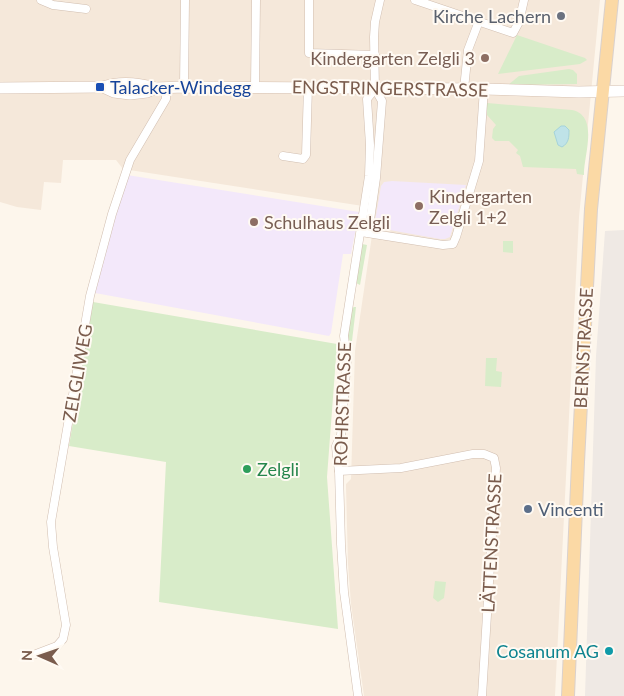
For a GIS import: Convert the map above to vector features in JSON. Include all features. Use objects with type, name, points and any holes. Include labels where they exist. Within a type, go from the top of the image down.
[{"type":"main road","name":"BERNSTRASSE","points":[[568,696],[591,209],[612,0]]},
{"type":"main road","name":"ENGSTRINGERSTRASSE","points":[[0,88],[103,87],[111,84],[130,83],[161,88],[308,87],[624,92]]},
{"type":"street","points":[[41,0],[53,5],[86,9]]},
{"type":"street","points":[[184,87],[185,0]]},
{"type":"street","points":[[255,87],[256,0]]},
{"type":"street","points":[[309,0],[309,52],[375,55]]},
{"type":"street","points":[[375,89],[375,22],[380,0]]},
{"type":"street","points":[[415,0],[513,33],[519,22],[524,0]]},
{"type":"street","points":[[464,89],[468,50],[479,21]]},
{"type":"street","points":[[283,156],[303,159],[306,155],[308,87]]},
{"type":"street","name":"ZELGLIWEG","points":[[36,654],[57,646],[63,640],[66,626],[53,547],[51,522],[90,296],[112,214],[130,160],[166,99],[161,88]]},
{"type":"street","name":"ROHRSTRASSE","points":[[358,696],[344,592],[339,471],[336,446],[341,435],[347,360],[344,336],[370,171],[367,99],[375,89],[382,102],[376,178],[370,220],[361,232]]},
{"type":"street","points":[[361,232],[443,245],[453,244],[479,161],[484,89]]},
{"type":"street","name":"LÄTTENSTRASSE","points":[[339,471],[401,468],[473,454],[484,454],[494,458],[496,468],[482,696]]},
{"type":"shaded area","points":[[0,0],[600,0],[579,217],[555,696],[364,696],[351,604],[346,484],[351,479],[355,351],[376,208],[123,169],[116,160],[63,160],[61,183],[44,182],[41,210],[17,207],[0,202]]},
{"type":"shaded area","points":[[127,175],[359,212],[351,254],[343,254],[329,336],[95,293],[108,239]]},
{"type":"shaded area","name":"Kindergarten Zelgli 1+2","points":[[384,182],[466,185],[450,237],[440,239],[378,228],[375,221],[381,186]]},
{"type":"shaded area","points":[[624,230],[624,696],[585,696],[596,356],[605,231]]},
{"type":"green space","points":[[517,35],[587,60],[580,64],[498,74]]},
{"type":"green space","points":[[569,69],[577,74],[577,84],[508,85],[519,76]]},
{"type":"green space","points":[[487,103],[572,110],[581,114],[586,120],[588,128],[584,175],[577,174],[576,169],[523,167],[520,156],[516,153],[518,150],[509,141],[495,141],[492,138],[493,129],[496,125],[487,115]]},
{"type":"green space","points":[[503,241],[513,241],[513,253],[503,252]]},
{"type":"green space","points":[[362,244],[367,245],[360,285],[356,283]]},
{"type":"green space","name":"Zelgli","points":[[93,302],[337,344],[327,477],[338,629],[159,602],[166,462],[69,446]]},
{"type":"green space","points":[[356,307],[352,341],[350,341],[347,338],[352,308]]},
{"type":"green space","points":[[486,358],[497,358],[496,371],[502,372],[501,387],[485,386]]},
{"type":"green space","points":[[435,581],[446,582],[444,598],[438,602],[433,598]]},
{"type":"water","points":[[561,126],[565,126],[569,130],[567,142],[562,147],[558,145],[554,132]]},
{"type":"place","name":"Kirche Lachern","points":[[561,16]]},
{"type":"place","name":"Kindergarten Zelgli 3","points":[[485,58]]},
{"type":"place","name":"Talacker-Windegg","points":[[100,87]]},
{"type":"place","name":"Kindergarten Zelgli 1+2","points":[[419,206]]},
{"type":"place","name":"Schulhaus Zelgli","points":[[254,222]]},
{"type":"place","name":"Zelgli","points":[[247,469]]},
{"type":"place","name":"Vincenti","points":[[528,509]]},
{"type":"place","name":"Cosanum AG","points":[[609,651]]}]
